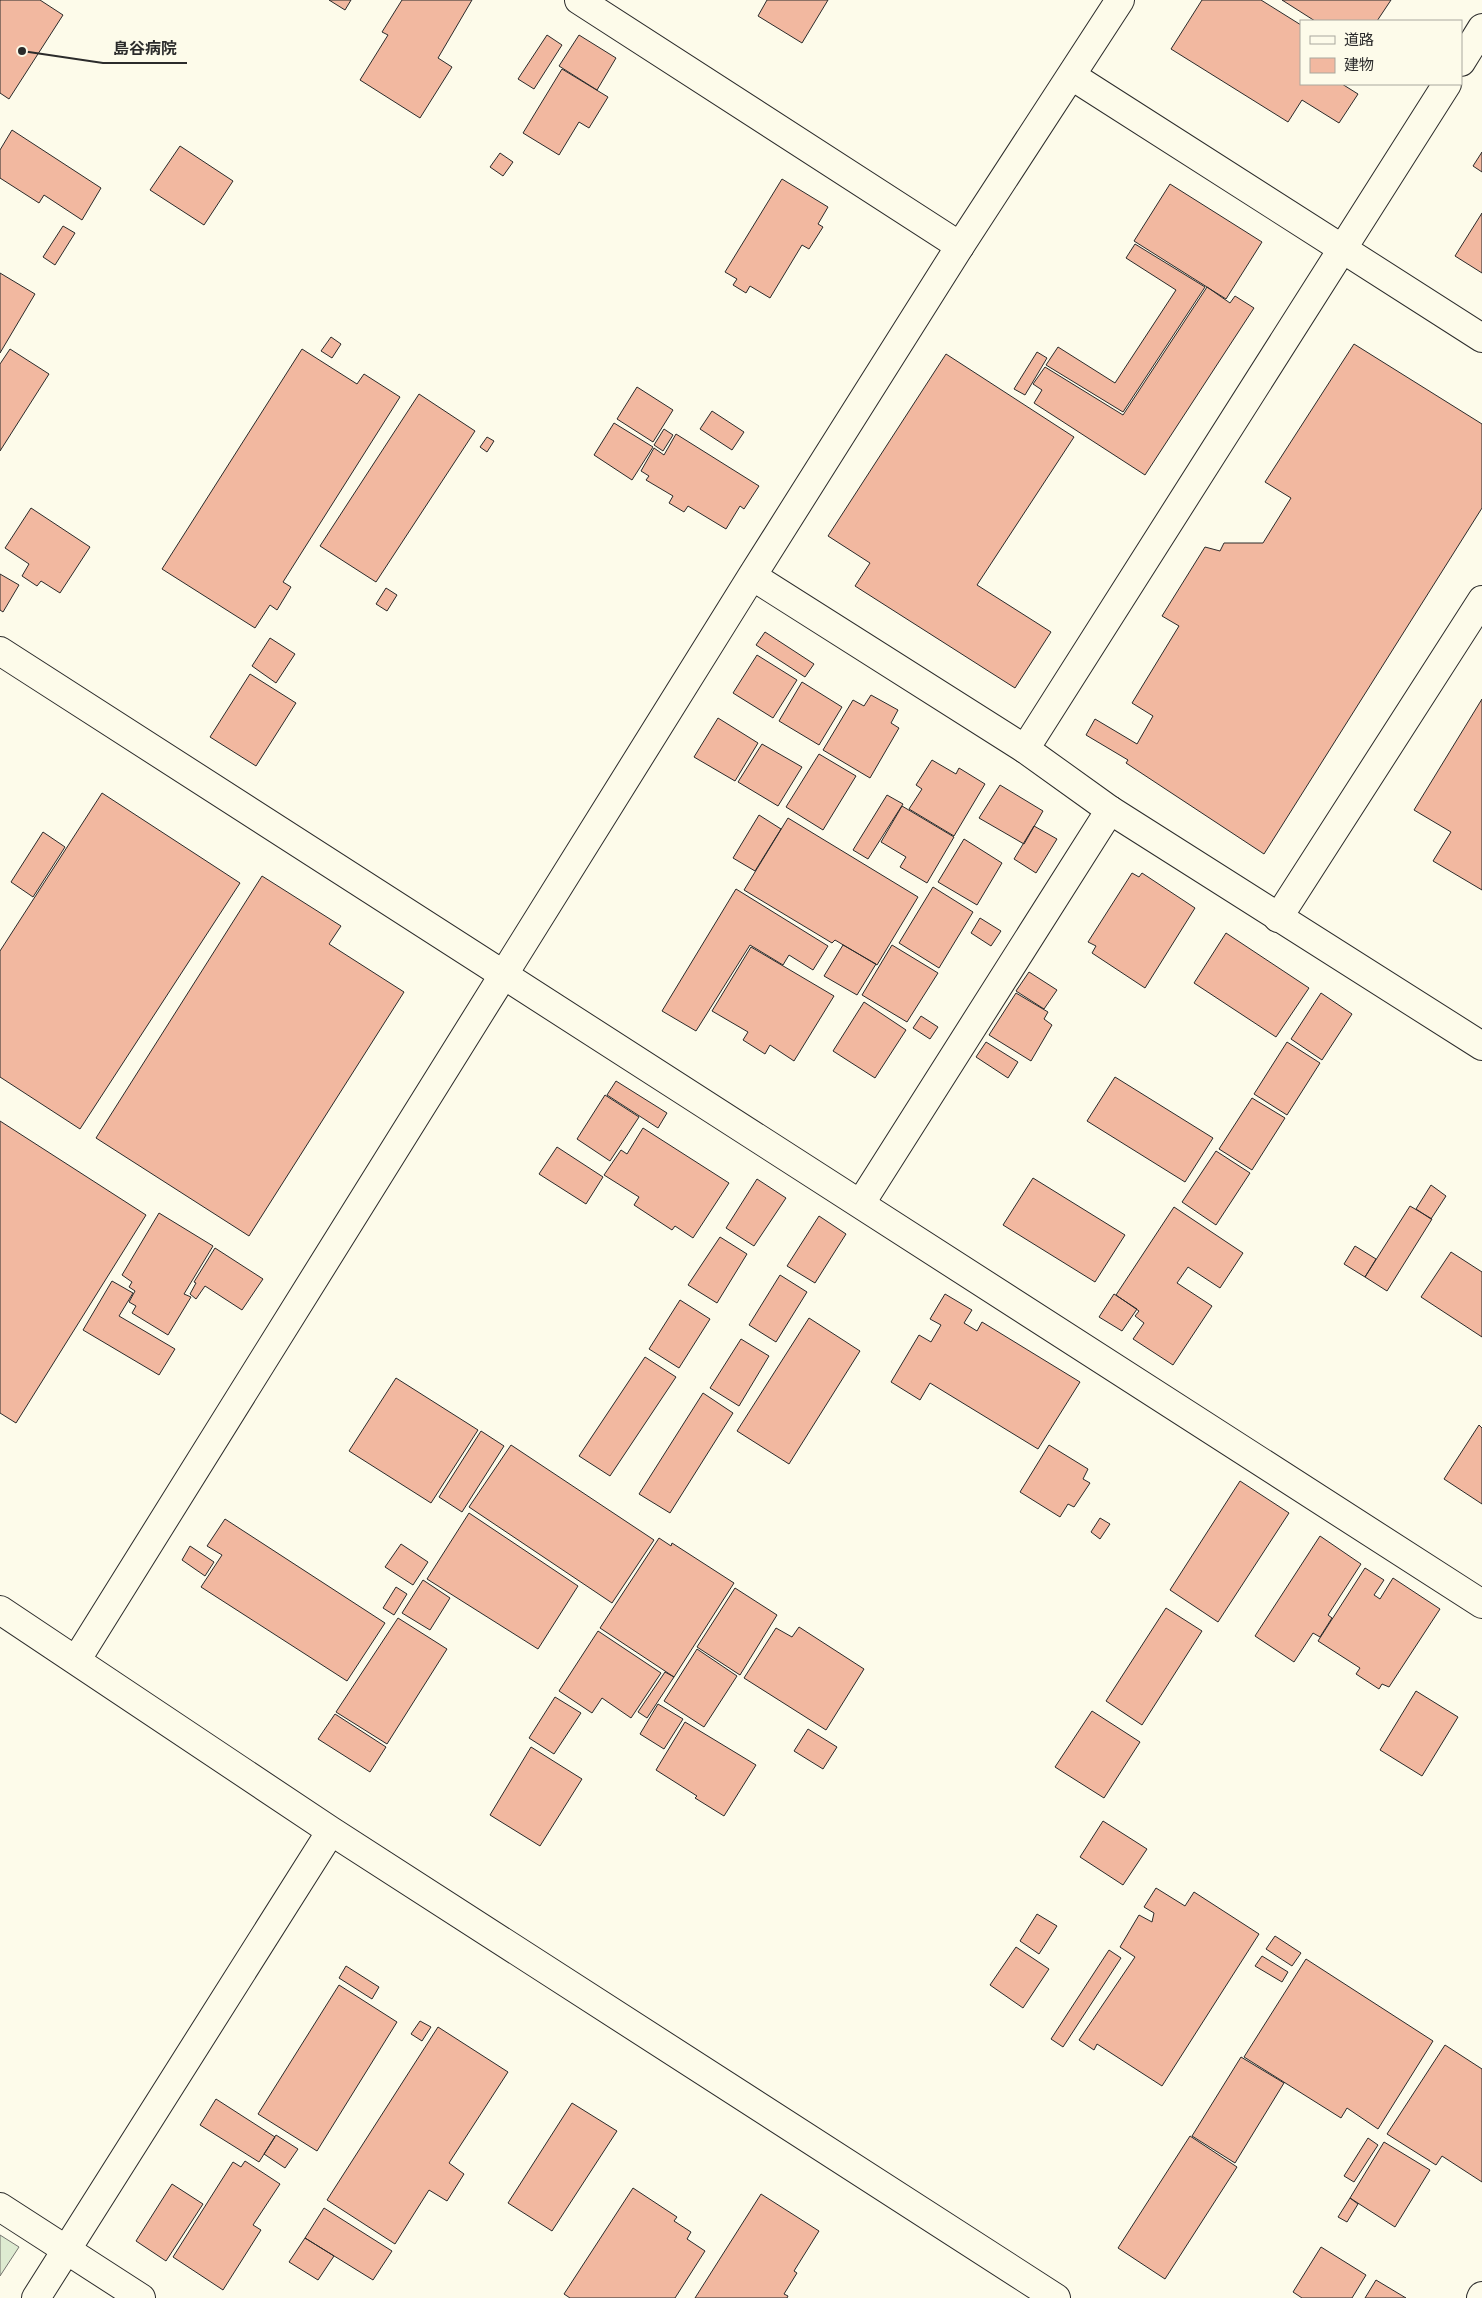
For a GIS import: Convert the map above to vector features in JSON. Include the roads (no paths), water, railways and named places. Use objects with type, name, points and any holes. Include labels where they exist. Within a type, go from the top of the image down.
[{"type":"street","points":[[579,0],[960,246]]},
{"type":"street","points":[[77,1659],[752,576],[960,246],[1120,0]]},
{"type":"street","points":[[1462,60],[1482,28]]},
{"type":"street","points":[[1072,76],[1342,251],[1482,338]]},
{"type":"street","points":[[1025,749],[1446,85]]},
{"type":"street","points":[[752,576],[1025,749],[1110,810],[1482,1046]]},
{"type":"street","points":[[1278,918],[1482,600]]},
{"type":"street","points":[[0,651],[1482,1604]]},
{"type":"street","points":[[861,1203],[1110,810]]},
{"type":"street","points":[[0,1610],[77,1659],[331,1831],[1056,2298]]},
{"type":"street","points":[[36,2298],[331,1831]]},
{"type":"street","points":[[0,2207],[141,2298]]},
{"type":"place","name":"島谷病院","points":[[22,51]]}]
